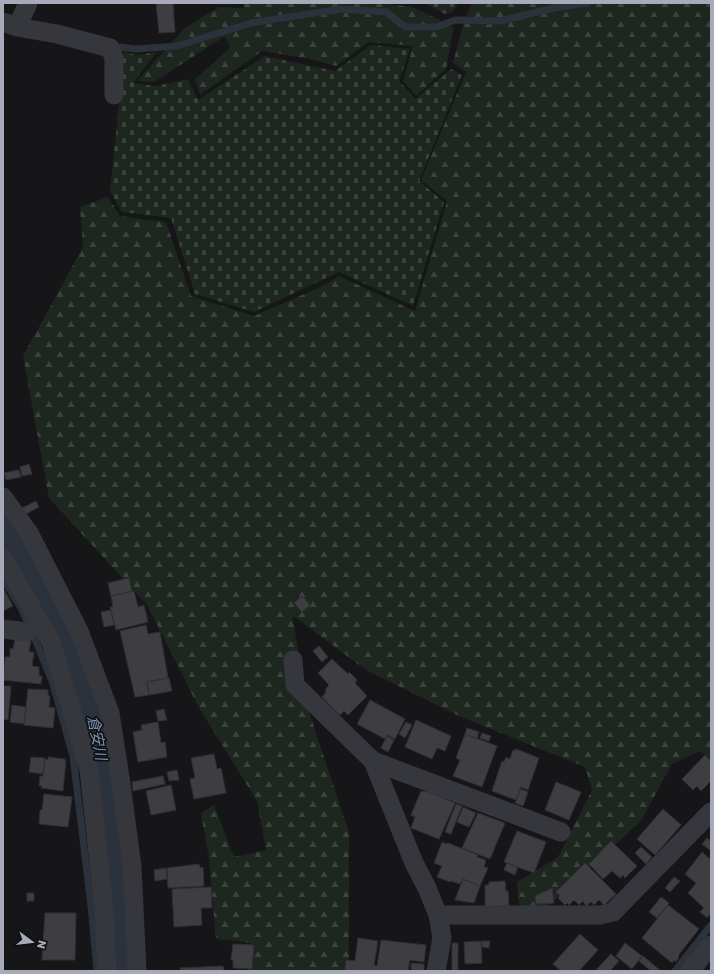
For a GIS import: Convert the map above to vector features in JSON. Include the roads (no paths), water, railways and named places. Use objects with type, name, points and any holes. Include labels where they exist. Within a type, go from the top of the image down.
[{"type":"street","points":[[28,3],[10,25],[57,34],[110,48],[114,58],[114,95]]},
{"type":"street","points":[[3,497],[29,533],[75,624],[110,713],[132,866],[137,971]]},
{"type":"street","points":[[3,558],[51,642],[88,770],[104,910],[107,971]]},
{"type":"street","points":[[3,629],[27,632]]},
{"type":"street","points":[[293,660],[295,685],[373,761],[561,832]]},
{"type":"street","points":[[373,761],[414,863],[427,888],[438,915],[442,938],[436,971]]},
{"type":"street","points":[[438,915],[600,914],[613,912],[711,812]]},
{"type":"street","points":[[690,971],[711,945]]},
{"type":"waterway","points":[[118,47],[136,49],[177,46],[251,23],[340,9],[386,12],[405,27],[437,27],[455,20],[500,21],[554,8],[588,3]]},
{"type":"waterway","name":"倉安川","points":[[3,526],[11,537],[59,629],[89,700],[102,757],[119,914],[120,971]]},
{"type":"waterway","points":[[3,579],[21,608],[53,684],[73,756],[91,906],[97,971]]},
{"type":"waterway","points":[[675,971],[711,925]]}]
